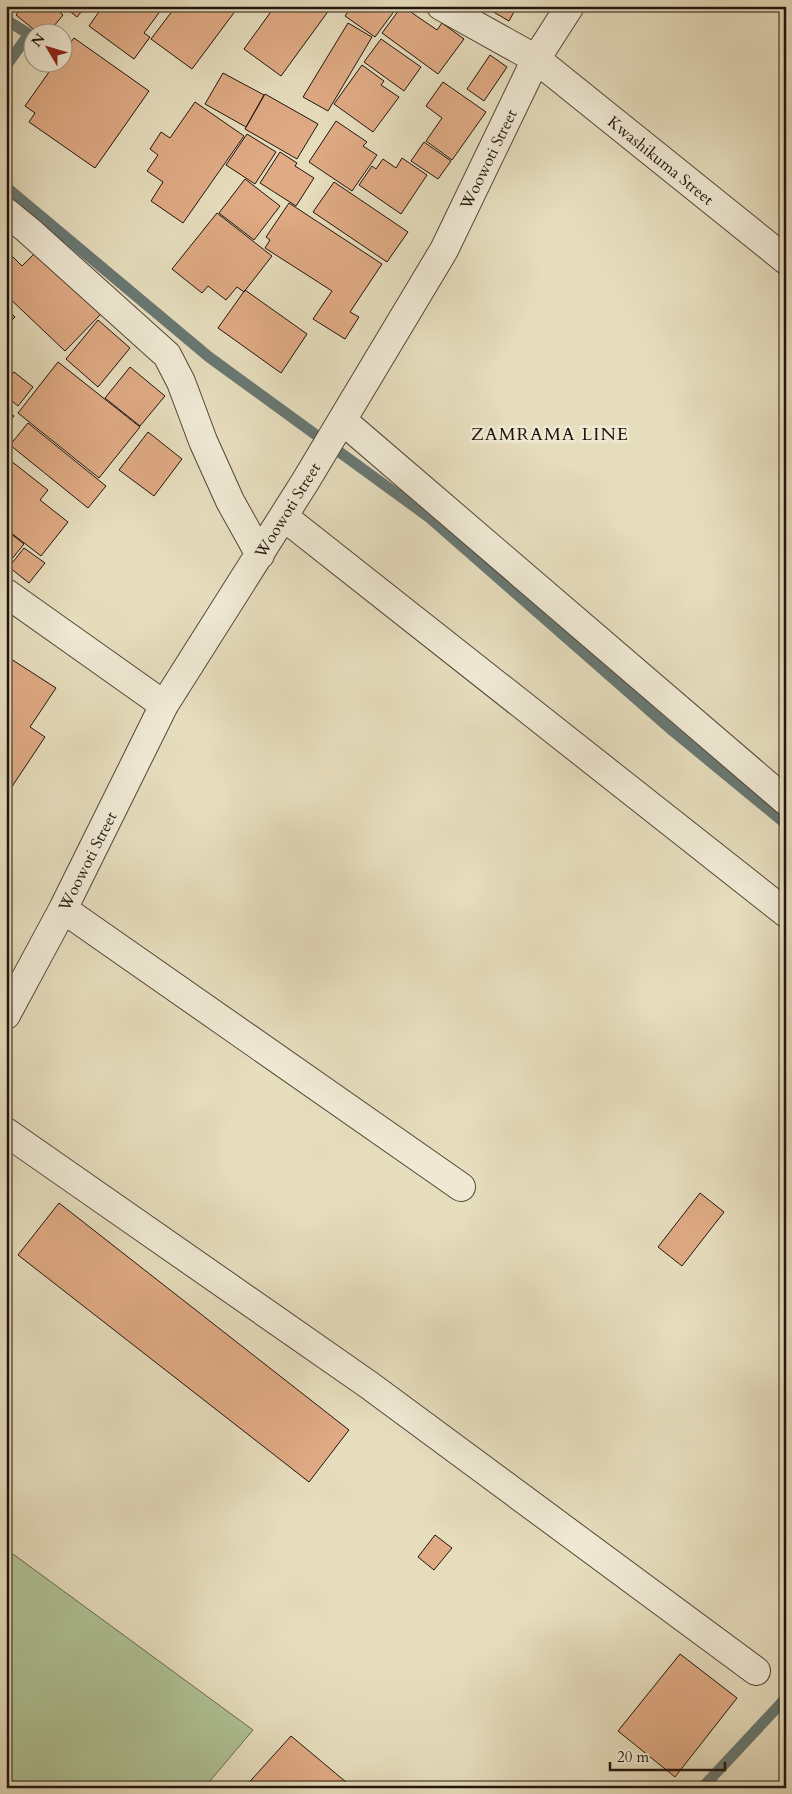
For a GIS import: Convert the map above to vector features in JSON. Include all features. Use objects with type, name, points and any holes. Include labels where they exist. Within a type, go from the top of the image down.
[{"type":"street","name":"Kwashikuma Street","points":[[442,6],[536,59],[786,260]]},
{"type":"street","name":"Woowoti Street","points":[[6,1015],[63,910],[164,705],[284,517],[444,250],[536,59],[570,6]]},
{"type":"street","points":[[6,212],[167,355],[181,382],[203,441],[222,484],[260,555]]},
{"type":"street","points":[[336,429],[786,800]]},
{"type":"street","points":[[284,517],[786,913]]},
{"type":"street","points":[[6,593],[164,705]]},
{"type":"street","points":[[63,910],[461,1187]]},
{"type":"street","points":[[6,1132],[369,1385],[756,1671]]},
{"type":"green space","points":[[13,1554],[253,1730],[204,1788],[6,1788],[6,1563]]},
{"type":"building","points":[[23,6],[53,6],[63,15],[57,22],[25,22],[16,15]]},
{"type":"building","points":[[63,6],[86,6],[77,17]]},
{"type":"building","points":[[103,6],[164,6],[144,33],[150,37],[134,59],[89,26]]},
{"type":"building","points":[[176,6],[239,6],[192,69],[151,39]]},
{"type":"building","points":[[275,6],[332,6],[281,76],[244,49]]},
{"type":"building","points":[[352,6],[398,6],[375,37],[345,16]]},
{"type":"building","points":[[402,6],[437,30],[442,23],[464,39],[438,74],[382,33]]},
{"type":"building","points":[[483,6],[517,6],[509,21]]},
{"type":"building","points":[[348,23],[372,37],[328,111],[303,97]]},
{"type":"building","points":[[74,38],[149,91],[95,168],[29,122],[35,113],[25,106],[49,72],[72,72],[72,40]]},
{"type":"building","points":[[381,39],[421,67],[404,91],[364,62]]},
{"type":"building","points":[[490,55],[507,67],[484,101],[467,89]]},
{"type":"building","points":[[362,65],[384,81],[381,85],[399,97],[373,132],[334,104]]},
{"type":"building","points":[[223,73],[264,95],[246,127],[205,104]]},
{"type":"building","points":[[443,82],[486,112],[452,160],[426,141],[442,118],[426,106]]},
{"type":"building","points":[[265,94],[318,124],[297,159],[245,129]]},
{"type":"building","points":[[195,102],[244,136],[183,223],[151,201],[163,182],[147,171],[158,155],[150,149],[161,132],[170,138]]},
{"type":"building","points":[[336,121],[367,142],[363,146],[377,155],[352,191],[309,162]]},
{"type":"building","points":[[247,134],[276,152],[255,184],[226,165]]},
{"type":"building","points":[[424,142],[451,161],[438,179],[411,161]]},
{"type":"building","points":[[280,152],[297,163],[295,166],[314,178],[296,206],[260,183]]},
{"type":"building","points":[[402,158],[427,175],[401,214],[359,185],[372,166],[376,169],[383,159],[396,168]]},
{"type":"building","points":[[245,179],[280,206],[254,240],[219,213]]},
{"type":"building","points":[[334,182],[408,232],[387,262],[313,212]]},
{"type":"building","points":[[289,203],[382,264],[350,312],[359,317],[345,339],[313,319],[332,291],[265,248],[270,240],[266,237]]},
{"type":"building","points":[[217,213],[272,256],[244,292],[237,287],[226,300],[208,286],[202,293],[172,269]]},
{"type":"building","points":[[36,252],[101,314],[65,351],[6,295],[6,258],[10,254],[22,266]]},
{"type":"building","points":[[245,290],[307,334],[281,373],[218,328]]},
{"type":"building","points":[[6,309],[15,317],[6,326]]},
{"type":"building","points":[[98,320],[130,348],[98,387],[66,359]]},
{"type":"building","points":[[58,362],[140,427],[99,478],[18,413]]},
{"type":"building","points":[[130,367],[165,396],[140,426],[105,398]]},
{"type":"building","points":[[14,372],[33,387],[18,406],[6,396],[6,382]]},
{"type":"building","points":[[6,409],[14,416],[6,425]]},
{"type":"building","points":[[28,423],[106,486],[88,508],[10,445]]},
{"type":"building","points":[[148,432],[182,459],[154,496],[119,470]]},
{"type":"building","points":[[6,457],[48,490],[40,500],[68,522],[41,556],[6,529]]},
{"type":"building","points":[[6,530],[24,544],[7,565],[6,565]]},
{"type":"building","points":[[24,548],[45,563],[29,583],[9,567]]},
{"type":"building","points":[[11,659],[56,688],[30,727],[45,737],[9,791],[6,789],[6,666]]},
{"type":"building","points":[[700,1193],[724,1212],[682,1266],[658,1247]]},
{"type":"building","points":[[59,1203],[349,1430],[309,1482],[18,1255]]},
{"type":"building","points":[[435,1535],[452,1548],[434,1570],[418,1557]]},
{"type":"building","points":[[680,1654],[737,1698],[675,1777],[618,1731]]},
{"type":"building","points":[[291,1736],[352,1787],[244,1788]]},
{"type":"waterway","points":[[6,20],[29,34],[6,66]]},
{"type":"waterway","points":[[6,187],[209,357],[430,518],[673,731],[786,824]]},
{"type":"waterway","points":[[702,1788],[786,1698]]},
{"type":"district","name":"ZAMRAMA LINE","points":[[550,434]]}]
